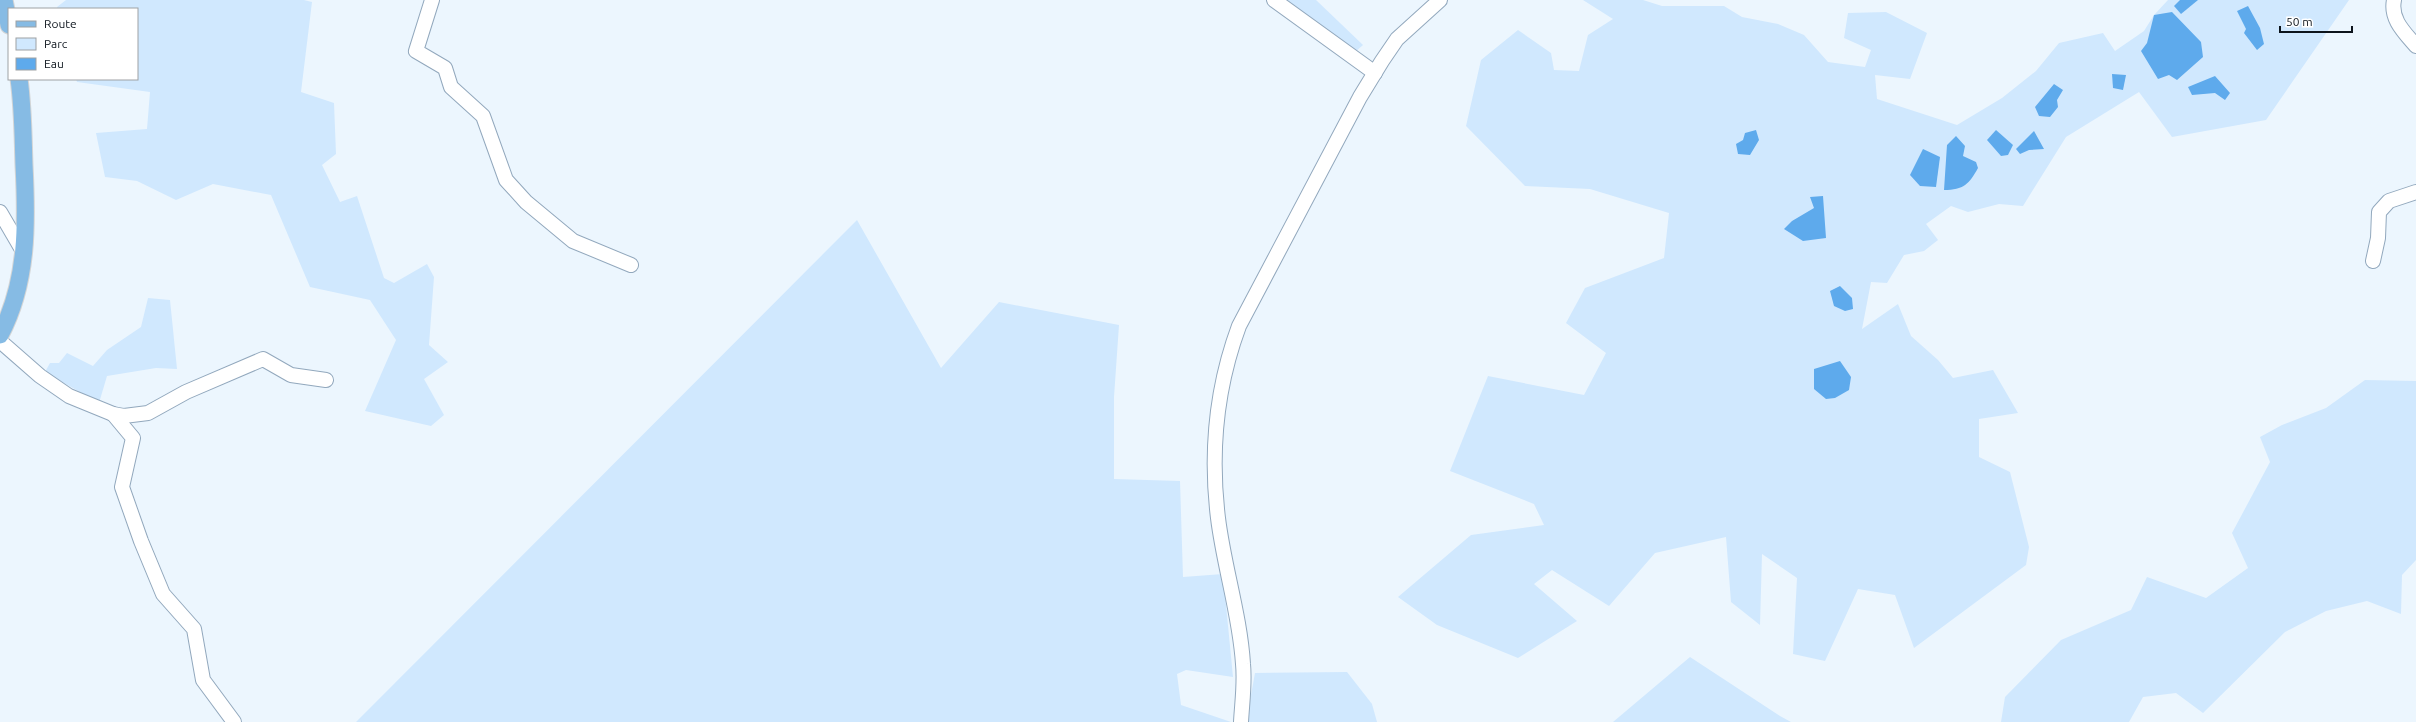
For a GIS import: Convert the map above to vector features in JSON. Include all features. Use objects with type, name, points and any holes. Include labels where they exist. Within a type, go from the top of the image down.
[{"type":"main road","points":[[4,0],[8,19]]},
{"type":"main road","points":[[0,335],[16,297],[23,270],[25,192],[19,80]]},
{"type":"street","points":[[432,0],[416,51],[445,68],[451,87],[483,116],[506,180],[526,202],[573,241],[630,265]]},
{"type":"street","points":[[1274,0],[1375,73]]},
{"type":"street","points":[[1241,722],[1244,665],[1236,610],[1218,518],[1215,482],[1215,451],[1221,384],[1238,326],[1375,73],[1397,39],[1440,0]]},
{"type":"street","points":[[2394,0],[2392,8],[2395,18],[2416,46]]},
{"type":"street","points":[[2373,261],[2378,238],[2379,212],[2389,202],[2416,192]]},
{"type":"street","points":[[0,212],[24,253]]},
{"type":"street","points":[[0,341],[40,376],[69,396],[113,414],[136,416],[148,413],[186,392],[263,359],[290,374],[326,380]]},
{"type":"street","points":[[113,414],[133,438],[122,487],[141,541],[163,594],[194,629],[203,680],[234,722]]},
{"type":"green space","points":[[66,0],[304,0],[312,2],[301,92],[334,103],[336,154],[322,165],[340,202],[357,196],[384,278],[394,283],[427,264],[434,277],[429,345],[448,362],[424,379],[444,415],[431,426],[365,411],[396,340],[370,300],[310,287],[271,195],[213,184],[176,200],[137,181],[105,177],[96,133],[147,129],[150,92],[77,82],[76,80],[138,80],[138,8],[57,7]]},
{"type":"green space","points":[[1282,0],[1316,0],[1363,45],[1355,52]]},
{"type":"green space","points":[[1583,0],[1643,0],[1662,6],[1724,6],[1742,17],[1778,24],[1804,35],[1828,62],[1865,67],[1871,50],[1844,38],[1848,13],[1886,12],[1927,33],[1910,79],[1875,75],[1877,99],[1957,125],[2002,98],[2036,71],[2059,43],[2103,33],[2115,51],[2144,31],[2154,15],[2168,0],[2349,0],[2266,120],[2172,137],[2139,92],[2066,137],[2023,206],[1999,204],[1968,212],[1951,206],[1926,224],[1938,240],[1924,251],[1904,255],[1887,283],[1871,282],[1862,329],[1898,304],[1911,336],[1938,360],[1953,378],[1993,370],[2018,413],[1979,419],[1979,457],[2010,472],[2029,547],[2026,565],[1914,648],[1895,595],[1858,589],[1825,661],[1793,654],[1797,578],[1762,554],[1760,625],[1731,602],[1726,537],[1655,553],[1609,606],[1552,570],[1534,584],[1577,621],[1518,658],[1437,625],[1398,597],[1471,535],[1544,525],[1534,504],[1450,471],[1488,376],[1584,395],[1606,353],[1566,323],[1585,288],[1664,258],[1669,213],[1590,189],[1525,186],[1466,126],[1481,60],[1518,30],[1551,53],[1554,70],[1579,71],[1588,35],[1613,19]]},
{"type":"green space","points":[[857,220],[941,368],[999,302],[1119,325],[1114,397],[1114,479],[1180,481],[1183,577],[1223,574],[1233,677],[1186,670],[1177,674],[1181,705],[1231,722],[356,722]]},
{"type":"green space","points":[[148,298],[170,300],[177,369],[156,368],[107,376],[99,403],[45,372],[50,363],[59,363],[67,353],[93,366],[107,350],[141,327]]},
{"type":"green space","points":[[2365,380],[2416,381],[2416,560],[2402,575],[2401,614],[2367,601],[2326,611],[2285,632],[2203,713],[2176,693],[2143,697],[2129,722],[2001,722],[2005,697],[2061,640],[2131,610],[2147,577],[2206,598],[2248,568],[2232,533],[2270,462],[2260,437],[2282,425],[2326,408]]},
{"type":"green space","points":[[1690,657],[1780,716],[1791,722],[1613,722]]},
{"type":"green space","points":[[1347,672],[1372,704],[1377,722],[1246,722],[1255,673]]},
{"type":"water","points":[[2180,0],[2198,0],[2181,14],[2174,6]]},
{"type":"water","points":[[2248,6],[2260,28],[2264,44],[2257,50],[2244,33],[2246,29],[2237,11]]},
{"type":"water","points":[[2172,12],[2201,42],[2203,57],[2177,80],[2169,75],[2158,79],[2141,51],[2147,43],[2154,15]]},
{"type":"water","points":[[2112,74],[2126,75],[2123,90],[2113,88]]},
{"type":"water","points":[[2215,76],[2230,93],[2225,100],[2215,93],[2192,95],[2188,87]]},
{"type":"water","points":[[2054,84],[2063,90],[2057,100],[2058,107],[2050,117],[2039,116],[2035,107]]},
{"type":"water","points":[[1756,130],[1759,140],[1750,155],[1738,154],[1736,144],[1743,140],[1745,133]]},
{"type":"water","points":[[1996,130],[2013,145],[2008,155],[2001,156],[1987,140]]},
{"type":"water","points":[[2034,131],[2044,149],[2029,150],[2020,154],[2016,149]]},
{"type":"water","points":[[1956,136],[1965,146],[1963,156],[1976,162],[1978,168],[1969,182],[1965,185],[1956,189],[1944,190],[1947,145]]},
{"type":"water","points":[[1923,149],[1940,157],[1936,187],[1920,186],[1910,175]]},
{"type":"water","points":[[1823,196],[1826,238],[1803,241],[1784,229],[1792,221],[1814,208],[1810,197]]},
{"type":"water","points":[[1840,286],[1852,298],[1853,309],[1845,311],[1834,306],[1830,291]]},
{"type":"water","points":[[1840,361],[1851,377],[1849,390],[1835,398],[1826,399],[1814,389],[1814,369]]}]
